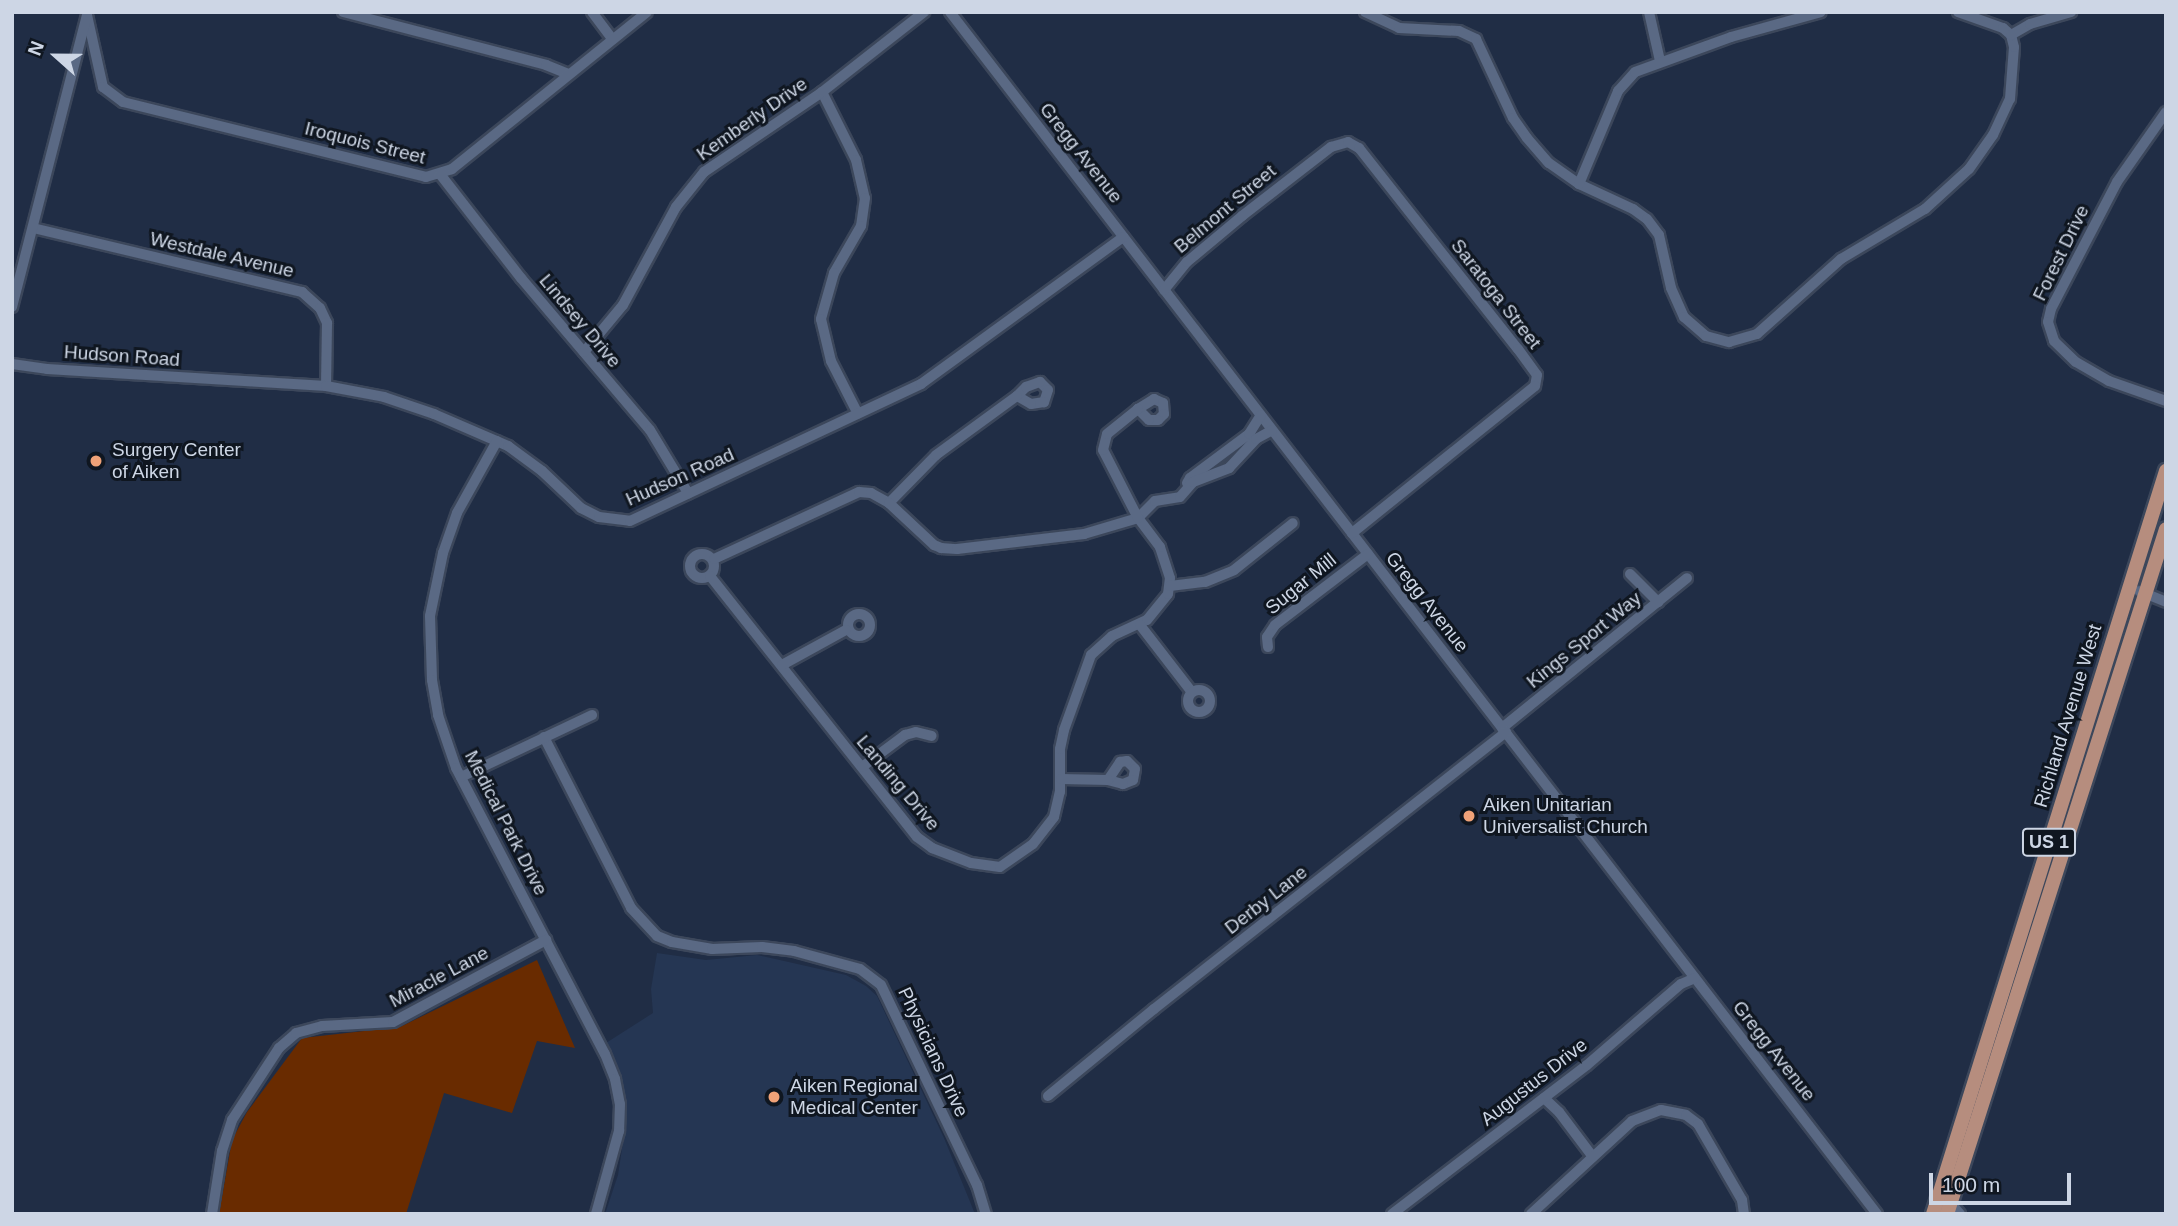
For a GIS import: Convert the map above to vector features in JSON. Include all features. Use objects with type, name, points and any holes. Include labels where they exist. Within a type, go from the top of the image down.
[{"type":"main road","name":"Richland Avenue West","points":[[1945,1203],[2166,471]]},
{"type":"main road","name":"Richland Avenue West","points":[[1933,1214],[1945,1203],[2166,529]]},
{"type":"street","points":[[343,12],[524,59],[568,74]]},
{"type":"street","points":[[592,12],[612,39]]},
{"type":"street","name":"Iroquois Street","points":[[87,14],[103,87],[122,102],[426,177],[440,174],[458,164],[647,12]]},
{"type":"street","name":"Kemberly Drive","points":[[584,352],[635,287],[676,207],[694,183],[727,153],[822,92],[924,12]]},
{"type":"street","name":"Gregg Avenue","points":[[950,12],[1877,1214]]},
{"type":"street","points":[[1365,12],[1399,28],[1459,31],[1476,39],[1520,128],[1549,163],[1579,184],[1633,209],[1652,225],[1664,251],[1675,298],[1686,320],[1714,339],[1729,342],[1744,341],[1762,331],[1841,259],[1926,209],[1969,169],[1993,135],[2010,99],[2014,47],[2011,35],[2004,28],[1958,12]]},
{"type":"street","points":[[1649,12],[1660,61]]},
{"type":"street","points":[[1770,24],[1782,12]]},
{"type":"street","points":[[1579,184],[1601,126],[1623,84],[1643,67],[1770,24],[1821,12]]},
{"type":"street","points":[[2011,35],[2030,24],[2071,12]]},
{"type":"street","points":[[12,307],[87,14]]},
{"type":"street","points":[[822,92],[856,160],[865,198],[861,226],[834,273],[821,319],[831,361],[858,414]]},
{"type":"street","name":"Forest Drive","points":[[2166,112],[2144,138],[2102,208],[2051,309],[2048,322],[2053,341],[2076,362],[2109,381],[2166,401]]},
{"type":"street","name":"Saratoga Street","points":[[1314,160],[1343,142],[1359,148],[1518,349],[1538,379],[1528,392],[1352,533]]},
{"type":"street","name":"Belmont Street","points":[[1164,290],[1187,262],[1314,160]]},
{"type":"street","name":"Lindsey Drive","points":[[440,174],[650,430],[688,493]]},
{"type":"street","name":"Westdale Avenue","points":[[33,228],[302,292],[320,308],[327,323],[326,386]]},
{"type":"street","name":"Hudson Road","points":[[12,364],[47,369],[326,386],[407,403],[497,441],[528,460],[581,508],[599,517],[630,521],[921,384],[1123,237]]},
{"type":"street","points":[[889,503],[936,455],[1017,396]]},
{"type":"street","points":[[1138,409],[1110,431],[1102,450],[1138,518],[1160,547],[1170,586],[1205,582],[1234,570],[1293,523]]},
{"type":"street","points":[[1180,497],[1190,478],[1249,434],[1261,415]]},
{"type":"street","name":"Landing Drive","points":[[1170,586],[1159,609],[1140,625],[1112,636],[1091,655],[1064,730],[1055,817],[1041,836],[1012,862],[990,867],[971,863],[924,843],[710,576],[694,574],[690,564],[699,554],[714,559],[853,494],[871,494],[889,503],[934,545],[949,549],[1067,538],[1138,518],[1155,501],[1180,497],[1193,482],[1229,468],[1256,439],[1272,430]]},
{"type":"street","name":"Medical Park Drive","points":[[497,441],[450,531],[437,573],[430,616],[430,659],[437,707],[461,777],[605,1054],[618,1090],[620,1117],[617,1144],[596,1214]]},
{"type":"street","name":"Sugar Mill","points":[[1268,647],[1267,637],[1275,625],[1368,554]]},
{"type":"street","points":[[710,576],[714,559]]},
{"type":"street","points":[[1630,574],[1658,603]]},
{"type":"street","name":"Kings Sport Way","points":[[1504,730],[1687,578]]},
{"type":"street","points":[[2129,588],[2166,602]]},
{"type":"street","points":[[1140,625],[1191,691]]},
{"type":"street","points":[[782,665],[846,630]]},
{"type":"street","points":[[461,777],[592,715]]},
{"type":"street","name":"Derby Lane","points":[[1048,1096],[1504,730]]},
{"type":"street","points":[[862,767],[905,735],[916,732],[932,736]]},
{"type":"street","name":"Physicians Drive","points":[[544,737],[631,908],[657,936],[672,942],[712,949],[762,947],[794,951],[860,969],[881,985],[977,1185],[986,1214]]},
{"type":"street","points":[[1061,779],[1108,780]]},
{"type":"street","name":"Miracle Lane","points":[[212,1214],[222,1151],[232,1120],[279,1048],[296,1033],[322,1026],[393,1022],[546,940]]},
{"type":"street","name":"Augustus Drive","points":[[1392,1214],[1544,1098],[1681,984],[1695,978]]},
{"type":"street","points":[[1544,1098],[1559,1112],[1593,1157]]},
{"type":"street","points":[[1531,1214],[1632,1121],[1650,1111],[1670,1110],[1686,1115],[1698,1124],[1742,1200],[1744,1214]]},
{"type":"street","points":[[1945,1203],[1960,1214]]},
{"type":"shaded area","name":"Aiken Regional Medical Center","points":[[657,953],[706,960],[757,955],[846,975],[866,986],[877,996],[944,1138],[975,1214],[605,1214],[618,1175],[627,1116],[621,1078],[606,1043],[653,1013],[651,989]]},
{"type":"shaded area","points":[[537,960],[575,1048],[537,1041],[512,1113],[444,1093],[406,1214],[219,1214],[232,1140],[247,1112],[302,1038],[400,1027]]},
{"type":"place","name":"Surgery Center of Aiken","points":[[96,461]]},
{"type":"place","name":"Aiken Unitarian Universalist Church","points":[[1469,816]]},
{"type":"place","name":"Aiken Regional Medical Center","points":[[774,1097]]}]
